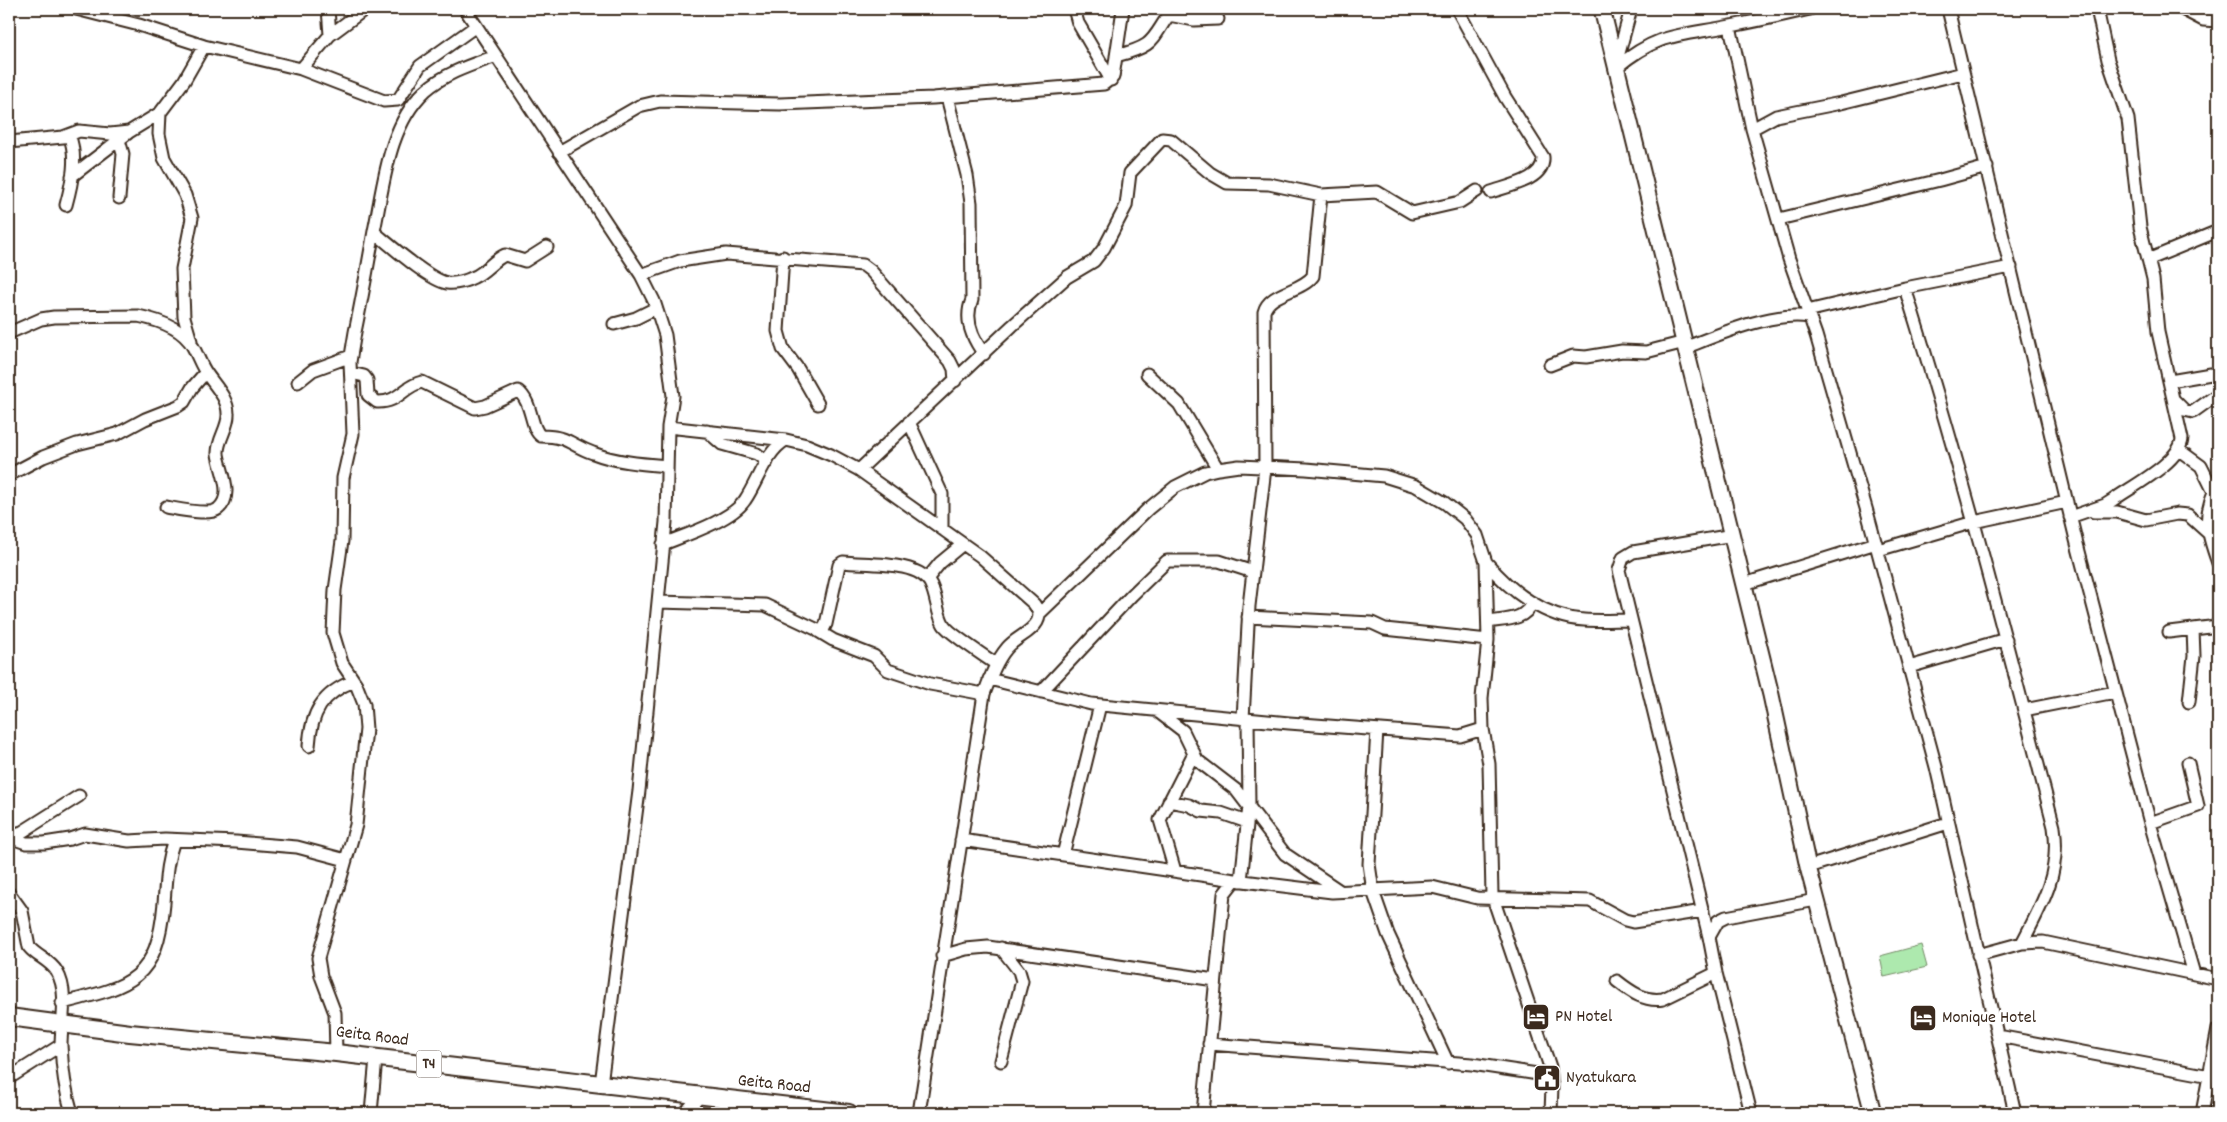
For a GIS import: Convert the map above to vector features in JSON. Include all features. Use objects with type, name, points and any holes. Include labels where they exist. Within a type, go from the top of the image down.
[{"type":"highway","name":"Geita Road","points":[[9,1017],[130,1033],[336,1053],[849,1113]]},
{"type":"main road","points":[[1602,9],[1733,535],[1771,695],[1816,900],[1873,1113]]},
{"type":"street","points":[[76,9],[139,25],[204,46],[301,69],[376,99],[396,100],[400,98],[420,66],[476,26]]},
{"type":"street","points":[[328,9],[330,35]]},
{"type":"street","points":[[301,69],[330,35],[365,9]]},
{"type":"street","points":[[465,9],[640,275],[656,308],[665,335],[673,396],[668,427],[664,544],[639,791],[601,1084]]},
{"type":"street","points":[[1074,9],[1078,23],[1111,80]]},
{"type":"street","points":[[1111,80],[1123,9]]},
{"type":"street","points":[[1457,9],[1505,97],[1543,157],[1542,166],[1537,173],[1527,179],[1491,192]]},
{"type":"street","points":[[1616,65],[1631,9]]},
{"type":"street","points":[[1616,65],[1637,51],[1662,39],[1682,33],[1730,26],[1793,11],[1810,9]]},
{"type":"street","points":[[1948,9],[2070,517],[2150,823],[2194,974]]},
{"type":"street","points":[[2070,517],[2113,500],[2163,465],[2178,450],[2182,436],[2158,332],[2150,259],[2140,227],[2128,119],[2108,60],[2097,9]]},
{"type":"street","points":[[2182,9],[2203,20],[2218,21]]},
{"type":"street","points":[[1116,56],[1146,46],[1161,30],[1171,12],[1194,20],[1218,19]]},
{"type":"street","points":[[1730,26],[1752,129],[1789,259],[1808,314],[1877,547],[1909,667],[1948,823],[2015,1113]]},
{"type":"street","points":[[72,176],[129,132],[160,113],[184,81],[204,46]]},
{"type":"street","points":[[336,1053],[335,1013],[321,976],[318,958],[356,825],[366,729],[364,704],[354,681],[342,662],[333,633],[335,590],[342,540],[343,478],[353,434],[351,356],[390,153],[409,112],[420,97],[435,84],[460,69],[496,56]]},
{"type":"street","points":[[1752,129],[1776,116],[1841,103],[1963,73]]},
{"type":"street","points":[[559,152],[639,106],[660,101],[780,104],[947,97],[1090,86],[1111,80]]},
{"type":"street","points":[[947,97],[967,175],[972,203],[972,300],[968,311],[973,336],[984,354]]},
{"type":"street","points":[[160,113],[158,134],[164,158],[185,195],[192,218],[182,269],[184,317],[192,344],[206,373],[222,395],[228,413],[218,453],[226,484],[224,501],[219,508],[210,512],[166,507]]},
{"type":"street","points":[[9,142],[69,135],[78,131],[110,134],[129,132]]},
{"type":"street","points":[[66,205],[72,176],[73,152],[69,135]]},
{"type":"street","points":[[119,140],[123,154],[119,198]]},
{"type":"street","points":[[859,470],[1012,326],[1068,277],[1099,256],[1126,206],[1130,173],[1162,140],[1171,140],[1210,173],[1227,183],[1268,184],[1321,195],[1377,192],[1412,212],[1460,202],[1477,191]]},
{"type":"street","points":[[1779,219],[1987,167]]},
{"type":"street","points":[[1203,1113],[1224,894],[1238,880],[1249,806],[1246,719],[1248,618],[1265,468],[1264,312],[1269,302],[1308,282],[1313,276],[1321,195]]},
{"type":"street","points":[[2150,259],[2218,231]]},
{"type":"street","points":[[374,232],[408,260],[441,281],[448,283],[474,277],[505,255],[525,261],[547,247]]},
{"type":"street","points":[[640,275],[680,261],[726,254],[860,264],[866,267],[950,361],[954,369],[955,381]]},
{"type":"street","points":[[783,257],[778,331],[783,349],[818,404]]},
{"type":"street","points":[[1550,365],[1573,356],[1586,357],[1622,351],[1646,352],[1686,344],[1742,326],[1808,314],[1905,288],[2010,267]]},
{"type":"street","points":[[1905,288],[1933,377],[2006,639],[2056,843],[2055,868],[2039,911],[2022,943]]},
{"type":"street","points":[[614,324],[636,318],[656,308]]},
{"type":"street","points":[[9,333],[41,319],[54,317],[138,316],[152,319],[173,328],[192,344]]},
{"type":"street","points":[[298,382],[302,377],[319,367],[351,356]]},
{"type":"street","points":[[9,475],[43,457],[77,444],[117,434],[145,419],[178,406],[184,402],[192,388],[206,373]]},
{"type":"street","points":[[351,373],[364,376],[368,395],[376,402],[390,401],[397,398],[416,383],[422,382],[475,408],[485,406],[513,391],[518,391],[529,405],[536,430],[541,436],[557,436],[593,453],[612,458],[667,466]]},
{"type":"street","points":[[1147,374],[1179,404],[1218,469]]},
{"type":"street","points":[[2170,381],[2211,374],[2218,375]]},
{"type":"street","points":[[2174,400],[2184,410],[2193,412],[2218,394]]},
{"type":"street","points":[[909,422],[942,494],[942,529]]},
{"type":"street","points":[[668,427],[786,440],[807,445],[859,470],[1004,575],[1034,604],[1039,614]]},
{"type":"street","points":[[707,431],[722,444],[757,454],[767,462]]},
{"type":"street","points":[[664,544],[711,525],[742,504],[776,447],[786,440]]},
{"type":"street","points":[[2178,450],[2201,466],[2216,488],[2207,512],[2208,533],[2218,563]]},
{"type":"street","points":[[919,1113],[984,694],[996,664],[1007,647],[1036,624],[1039,614],[1148,509],[1175,487],[1205,472],[1239,466],[1374,474],[1416,486],[1445,502],[1465,520],[1477,535],[1486,562],[1488,640],[1482,692],[1483,729],[1489,764],[1493,898],[1545,1051],[1551,1076],[1551,1113]]},
{"type":"street","points":[[1744,584],[1974,522],[2067,502]]},
{"type":"street","points":[[2085,512],[2116,512],[2146,520],[2177,514],[2188,515],[2208,533]]},
{"type":"street","points":[[1733,535],[1633,552],[1623,558],[1619,570],[1704,915],[1716,973],[1752,1113]]},
{"type":"street","points":[[927,579],[940,563],[963,544]]},
{"type":"street","points":[[1041,692],[1132,595],[1167,561],[1219,561],[1253,572]]},
{"type":"street","points":[[1486,562],[1502,580],[1532,603],[1570,618],[1584,620],[1632,620]]},
{"type":"street","points":[[818,631],[822,632],[826,624],[837,568],[840,563],[886,564],[918,572],[927,579],[931,585],[944,626],[996,664]]},
{"type":"street","points":[[658,602],[765,606],[833,640],[874,656],[888,670],[930,684],[984,694]]},
{"type":"street","points":[[1488,622],[1519,618],[1528,611],[1532,603]]},
{"type":"street","points":[[1248,618],[1372,623],[1385,629],[1488,640]]},
{"type":"street","points":[[2169,632],[2218,626]]},
{"type":"street","points":[[2189,702],[2194,656],[2193,629]]},
{"type":"street","points":[[1909,667],[2006,639]]},
{"type":"street","points":[[989,679],[1100,705],[1157,711],[1460,736],[1483,729]]},
{"type":"street","points":[[309,746],[312,722],[323,702],[339,688],[354,681]]},
{"type":"street","points":[[2024,710],[2115,692]]},
{"type":"street","points":[[1063,855],[1100,705]]},
{"type":"street","points":[[1157,711],[1183,730],[1200,763],[1236,790],[1289,857],[1341,892]]},
{"type":"street","points":[[1377,730],[1369,864],[1373,891],[1388,934],[1448,1063]]},
{"type":"street","points":[[1175,871],[1160,823],[1169,801],[1194,753]]},
{"type":"street","points":[[2150,823],[2198,806],[2188,763]]},
{"type":"street","points":[[9,836],[22,832],[79,796]]},
{"type":"street","points":[[1169,801],[1189,805],[1201,811],[1221,812],[1247,822]]},
{"type":"street","points":[[1808,867],[1948,823]]},
{"type":"street","points":[[9,836],[26,843],[44,844],[85,834],[129,842],[174,840],[236,842],[288,846],[346,860]]},
{"type":"street","points":[[62,1003],[116,989],[136,978],[145,967],[154,952],[162,921],[167,858],[174,840]]},
{"type":"street","points":[[961,840],[1238,880],[1341,892],[1432,887],[1477,898],[1592,901],[1625,920],[1633,922],[1704,915],[1721,919],[1816,900]]},
{"type":"street","points":[[9,893],[22,911],[29,947],[47,961],[58,974],[63,990],[61,1045],[65,1089],[72,1113]]},
{"type":"street","points":[[1709,937],[1721,919]]},
{"type":"street","points":[[1978,955],[2022,943],[2043,942],[2218,979]]},
{"type":"street","points":[[942,956],[978,947],[1001,948],[1215,980]]},
{"type":"street","points":[[1001,948],[1019,971],[1022,981],[1001,1061]]},
{"type":"street","points":[[1617,981],[1632,993],[1655,1000],[1663,999],[1716,973]]},
{"type":"street","points":[[2202,1113],[2213,1079],[2218,1029]]},
{"type":"street","points":[[1998,1036],[2213,1079]]},
{"type":"street","points":[[1209,1044],[1448,1063],[1551,1076]]},
{"type":"street","points":[[9,1078],[61,1045]]},
{"type":"street","points":[[371,1113],[376,1058]]},
{"type":"street","points":[[685,1113],[700,1096]]},
{"type":"green space","points":[[1921,945],[1927,967],[1884,977],[1880,956]]},
{"type":"place","name":"PN Hotel","points":[[1536,1017]]},
{"type":"place","name":"Monique Hotel","points":[[1923,1018]]},
{"type":"place","name":"Nyatukara","points":[[1547,1078]]}]
